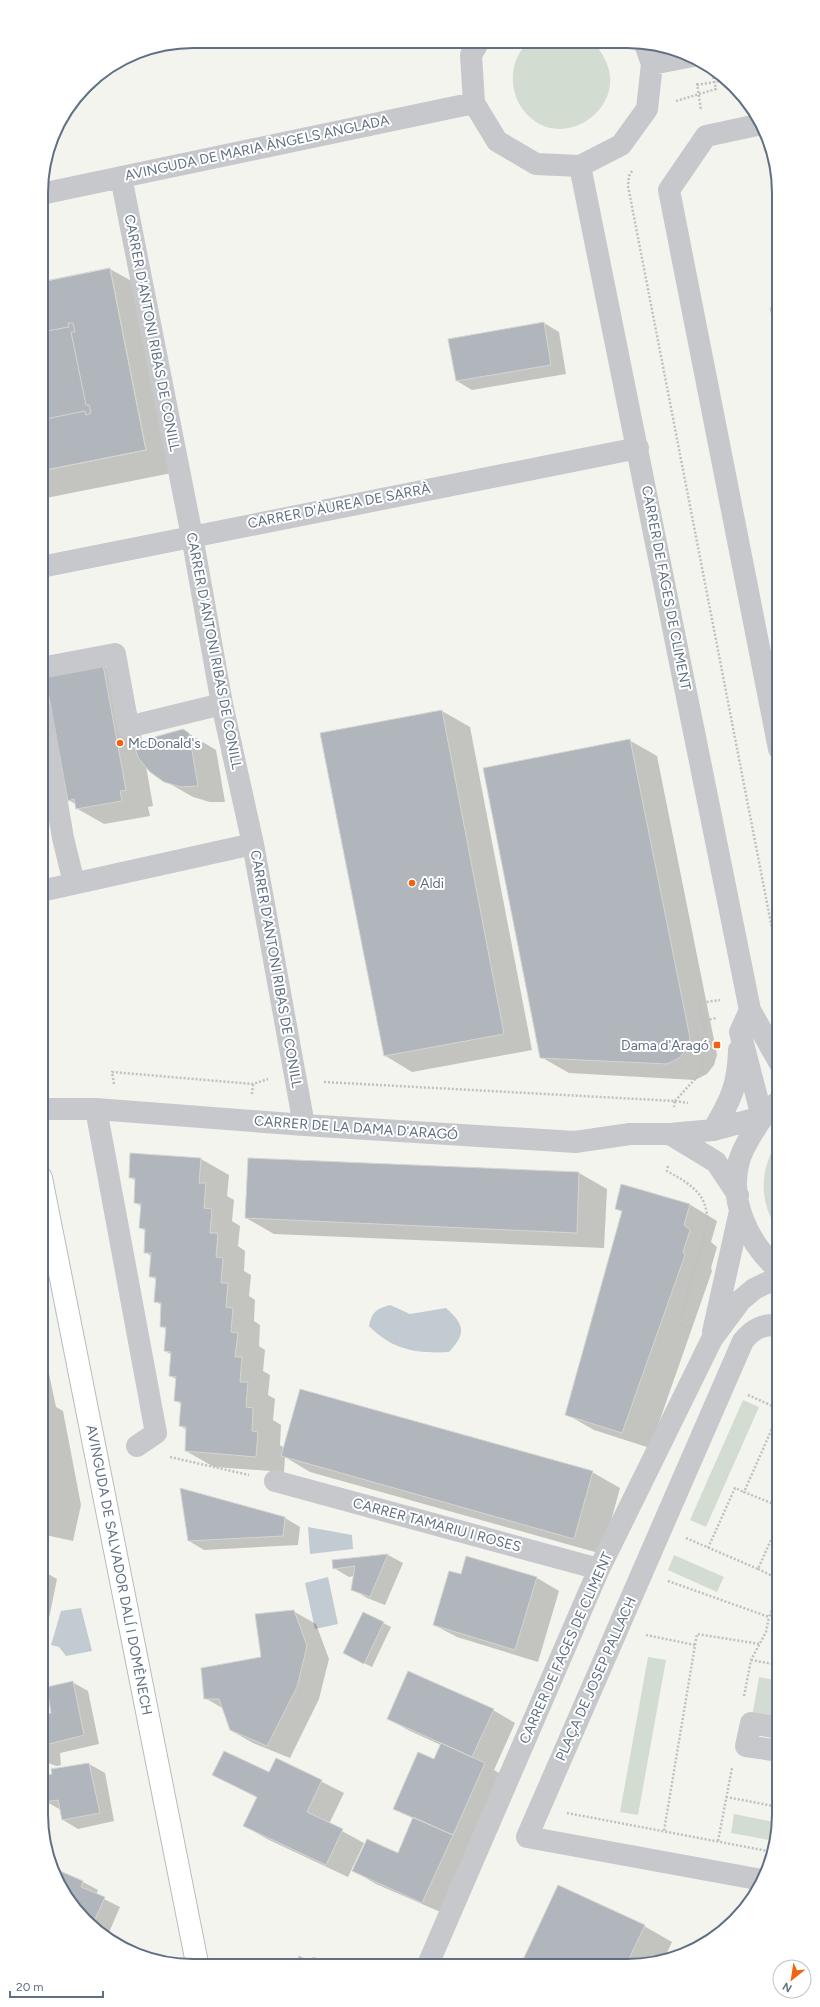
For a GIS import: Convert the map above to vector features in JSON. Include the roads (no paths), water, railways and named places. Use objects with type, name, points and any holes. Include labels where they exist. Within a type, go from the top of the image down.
[{"type":"main road","name":"AVINGUDA DE SALVADOR DALÍ I DOMÈNECH","points":[[48,1213],[196,1959]]},
{"type":"street","points":[[475,48],[471,55],[474,103],[497,142],[536,164],[580,166],[621,145],[647,109],[652,64],[647,49]]},
{"type":"street","points":[[652,64],[681,58]]},
{"type":"street","name":"AVINGUDA DE MARIA ÀNGELS ANGLADA","points":[[48,193],[474,103]]},
{"type":"street","points":[[755,125],[706,136],[669,190],[772,713]]},
{"type":"street","name":"CARRER DE FAGES DE CLIMENT","points":[[580,166],[750,1010],[772,1049]]},
{"type":"street","name":"CARRER D'ANTONI RIBAS DE CONILL","points":[[121,177],[192,536],[222,704],[253,844],[304,1125]]},
{"type":"street","name":"CARRER D'ÀUREA DE SARRÀ","points":[[48,566],[638,448]]},
{"type":"street","points":[[48,667],[115,654],[128,727],[222,704]]},
{"type":"street","points":[[48,751],[63,838],[74,883]]},
{"type":"street","points":[[48,889],[253,844]]},
{"type":"street","points":[[713,1130],[730,1100],[736,1083],[739,1069],[740,1032],[750,1010]]},
{"type":"street","points":[[740,1032],[762,1117]]},
{"type":"street","name":"CARRER DE FAGES DE CLIMENT","points":[[712,1339],[739,1203],[739,1162],[745,1146],[762,1117],[772,1106]]},
{"type":"street","name":"CARRER DE LA DAMA D'ARAGÓ","points":[[48,1109],[106,1110],[304,1125],[575,1142],[630,1134],[670,1134],[713,1130],[762,1117]]},
{"type":"street","points":[[106,1110],[156,1433],[137,1446]]},
{"type":"street","points":[[670,1134],[716,1162],[739,1203],[757,1246],[767,1260],[772,1264]]},
{"type":"street","name":"CARRER DE FAGES DE CLIMENT","points":[[430,1959],[599,1569],[712,1339],[741,1300],[754,1289],[772,1280]]},
{"type":"street","name":"PLAÇA DE JOSEP PALLACH","points":[[757,1879],[528,1837],[743,1341],[749,1333],[759,1327],[772,1324]]},
{"type":"street","name":"CARRER TAMARIU I ROSES","points":[[275,1481],[599,1569]]},
{"type":"street","points":[[772,1727],[751,1723],[746,1746],[772,1750]]},
{"type":"place","name":"McDonald's","points":[[120,743]]},
{"type":"place","name":"Aldi","points":[[412,883]]},
{"type":"place","name":"Dama d'Aragó","points":[[717,1045]]}]
